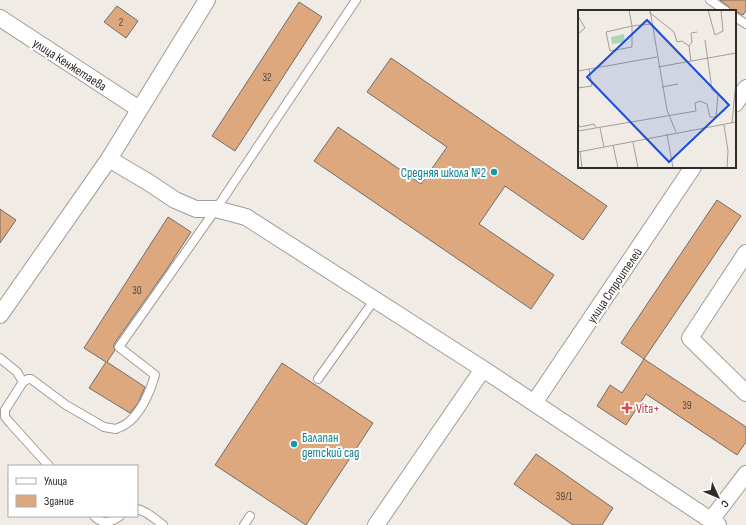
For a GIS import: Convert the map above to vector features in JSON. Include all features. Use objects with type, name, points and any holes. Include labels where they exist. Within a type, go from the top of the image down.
[{"type":"street","points":[[0,315],[109,159],[207,0]]},
{"type":"street","name":"улица Кенжетаева","points":[[0,18],[139,109]]},
{"type":"street","points":[[736,103],[746,88]]},
{"type":"street","points":[[109,159],[175,200],[196,208],[216,209],[246,217],[483,369],[715,523],[746,474]]},
{"type":"street","name":"улица Строителей","points":[[534,404],[692,168]]},
{"type":"street","points":[[746,253],[690,338],[746,393]]},
{"type":"street","points":[[376,525],[483,369]]},
{"type":"lane","points":[[48,465],[5,417],[5,410],[23,382],[28,379],[33,380],[66,405],[104,427],[116,429],[129,422],[142,408],[150,391],[155,375],[119,347],[216,209],[356,0]]},
{"type":"lane","points":[[710,0],[725,10]]},
{"type":"lane","points":[[736,18],[746,24]]},
{"type":"lane","points":[[318,380],[375,299]]},
{"type":"lane","points":[[0,358],[17,372],[23,382]]},
{"type":"lane","points":[[138,509],[151,515],[163,525]]},
{"type":"lane","points":[[244,525],[250,516]]},
{"type":"lane","points":[[95,517],[97,520],[106,523],[113,521],[119,517]]},
{"type":"building","points":[[720,0],[746,0],[746,11],[743,15],[736,12],[736,10],[730,10]]},
{"type":"building","points":[[299,2],[322,17],[235,151],[212,136]]},
{"type":"building","points":[[117,6],[138,21],[126,38],[104,22]]},
{"type":"building","name":"Средняя школа №2","points":[[391,58],[607,206],[583,240],[505,186],[479,224],[554,275],[531,309],[314,161],[338,127],[421,184],[447,147],[367,92]]},
{"type":"building","points":[[717,200],[741,216],[644,359],[621,343]]},
{"type":"building","points":[[0,209],[16,220],[0,243]]},
{"type":"building","points":[[168,217],[191,232],[114,344],[115,350],[107,362],[145,387],[138,403],[130,413],[89,388],[106,362],[84,348]]},
{"type":"building","points":[[644,359],[746,427],[746,442],[737,455],[646,394],[626,425],[597,406],[610,385],[622,393]]},
{"type":"building","name":"Балапан детский сад","points":[[282,363],[373,423],[306,525],[215,465]]},
{"type":"building","points":[[536,454],[613,508],[602,525],[573,525],[514,484]]},
{"type":"place","name":"Средняя школа №2","points":[[494,172]]},
{"type":"place","name":"Vita+","points":[[627,408]]},
{"type":"place","name":"Балапан детский сад","points":[[294,444]]}]
